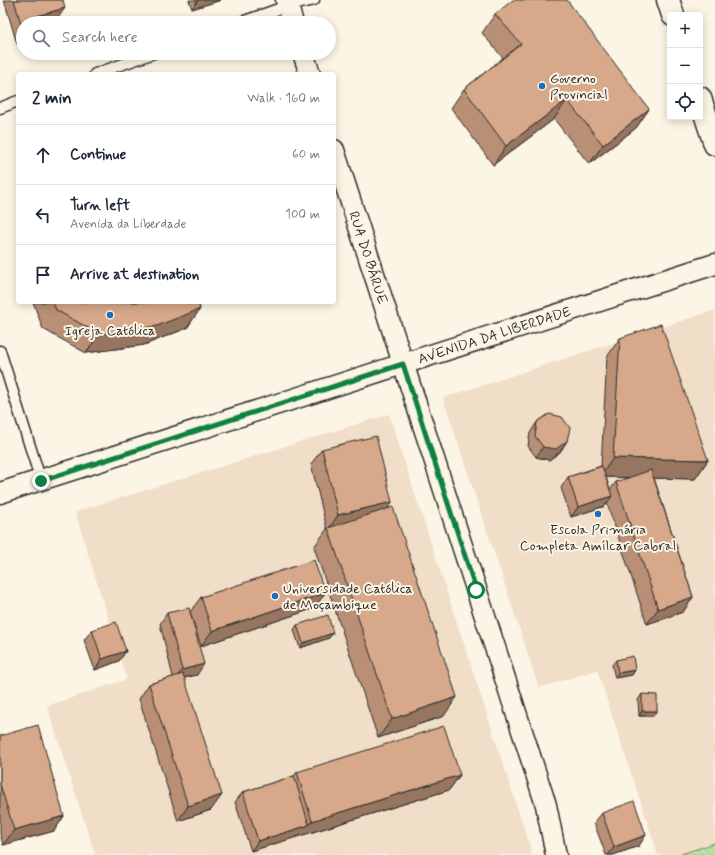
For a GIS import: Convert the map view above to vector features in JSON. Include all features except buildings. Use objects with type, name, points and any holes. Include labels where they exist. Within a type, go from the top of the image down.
[{"type":"street","points":[[668,0],[672,12]]},
{"type":"street","points":[[305,60],[309,72]]},
{"type":"street","points":[[703,107],[715,144]]},
{"type":"street","name":"RUA DO BÁRUE","points":[[336,156],[546,805],[556,855]]},
{"type":"street","name":"AVENIDA DA LIBERDADE","points":[[0,493],[715,264]]},
{"type":"lane","points":[[266,16],[289,10],[314,0]]},
{"type":"lane","points":[[101,72],[134,60]]},
{"type":"lane","points":[[0,108],[16,102]]},
{"type":"lane","points":[[0,351],[41,481]]},
{"type":"shaded area","name":"Escola Primária Completa Amílcar Cabral","points":[[715,310],[715,843],[678,855],[658,855],[597,670],[539,688],[443,398]]},
{"type":"shaded area","name":"Universidade Católica de Moçambique","points":[[389,414],[529,843],[531,855],[95,855],[47,706],[127,679],[75,512]]},
{"type":"green space","points":[[715,843],[715,855],[678,855]]},
{"type":"place","name":"Governo Provincial","points":[[542,86]]},
{"type":"place","name":"Igreja Católica","points":[[110,315]]},
{"type":"place","name":"Escola Primária Completa Amílcar Cabral","points":[[598,514]]},
{"type":"place","name":"Universidade Católica de Moçambique","points":[[275,596]]},
{"type":"route","points":[[41,481],[403,364],[476,590]]}]
